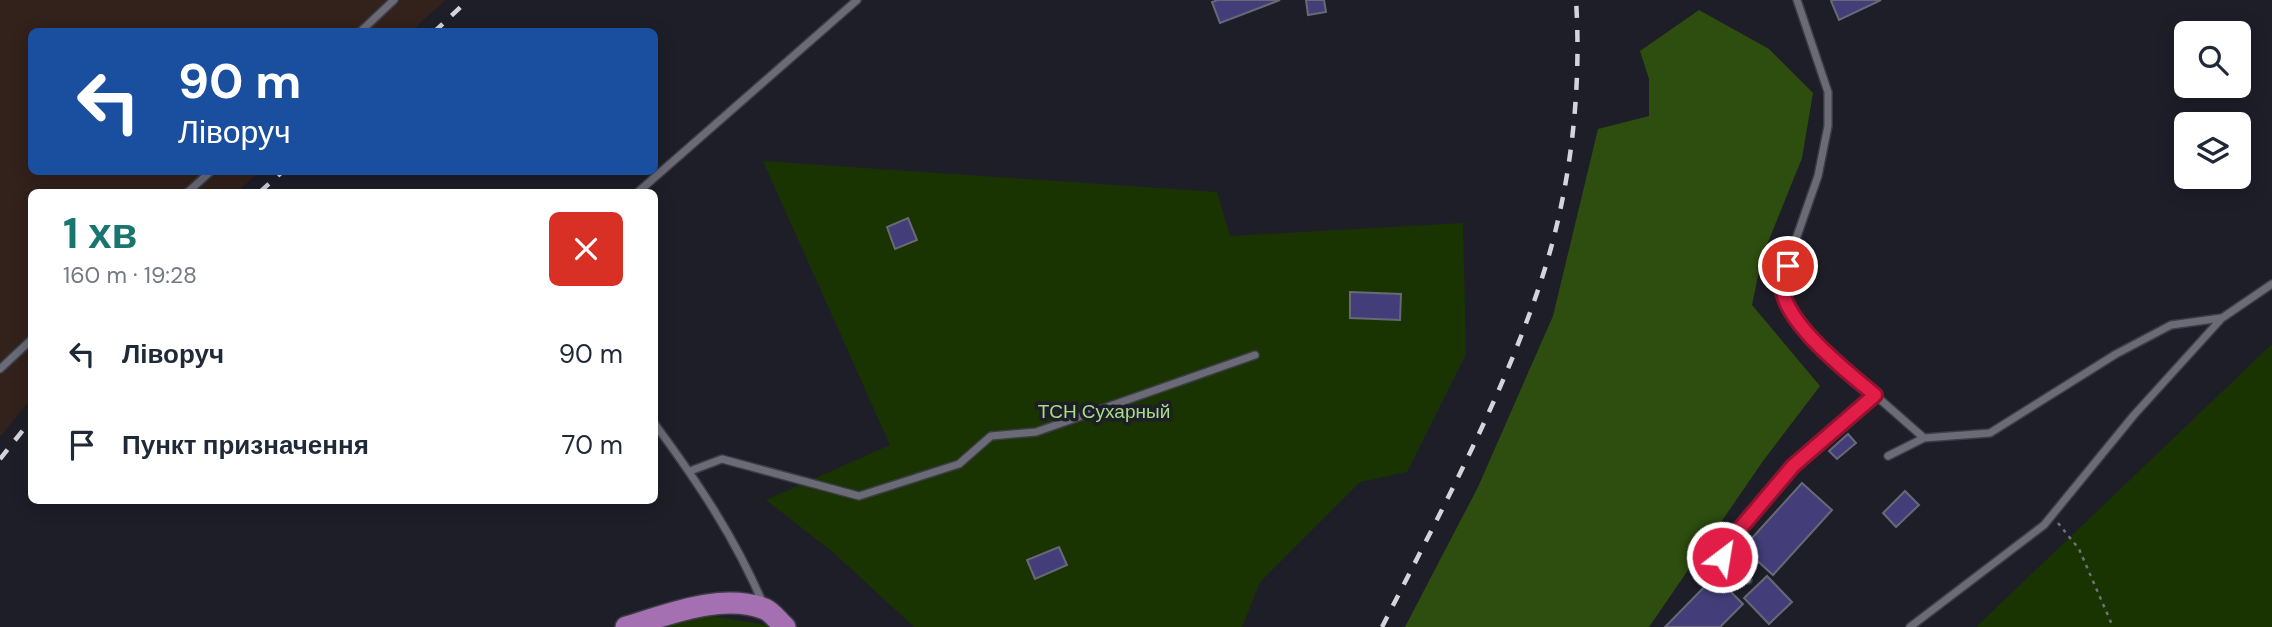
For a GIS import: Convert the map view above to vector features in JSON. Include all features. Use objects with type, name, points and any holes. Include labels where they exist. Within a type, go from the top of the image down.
[{"type":"main road","points":[[625,627],[694,608],[728,604],[766,610],[785,627]]},
{"type":"lane","points":[[364,28],[394,0]]},
{"type":"lane","points":[[658,174],[857,0]]},
{"type":"lane","points":[[1797,0],[1828,92],[1828,126],[1818,176],[1781,282],[1789,308],[1822,349],[1924,438]]},
{"type":"lane","points":[[191,189],[207,175]]},
{"type":"lane","points":[[641,189],[657,175]]},
{"type":"lane","points":[[1910,627],[2043,525],[2134,415],[2222,318],[2272,284]]},
{"type":"lane","points":[[1888,456],[1924,438],[1990,433],[2116,354],[2171,325],[2222,318]]},
{"type":"lane","points":[[0,369],[28,343]]},
{"type":"lane","points":[[690,471],[722,459],[859,496],[959,464],[991,436],[1036,432],[1255,355]]},
{"type":"lane","points":[[1748,580],[1722,557],[1727,544],[1793,466],[1875,395]]},
{"type":"lane","points":[[658,428],[690,471],[744,558],[766,610]]},
{"type":"path","points":[[2052,515],[2079,549],[2113,627]]},
{"type":"shaded area","points":[[0,0],[446,0],[414,28],[28,28],[28,175],[256,175],[240,189],[28,189],[28,403],[0,437]]},
{"type":"green space","points":[[1699,10],[1769,49],[1813,93],[1802,158],[1762,257],[1752,305],[1820,386],[1763,461],[1649,627],[1405,627],[1478,487],[1553,316],[1598,129],[1649,116],[1649,79],[1640,51]]},
{"type":"green space","name":"ТСН Сухарный","points":[[763,161],[1217,192],[1230,236],[1463,223],[1466,354],[1407,472],[1360,482],[1260,582],[1242,627],[914,627],[834,553],[766,500],[890,445]]},
{"type":"green space","points":[[2272,344],[2272,627],[1976,627]]},
{"type":"green space","points":[[705,615],[767,625],[769,627],[663,627]]},
{"type":"building","points":[[1280,0],[1220,23],[1212,2]]},
{"type":"building","points":[[1306,0],[1324,0],[1326,12],[1308,15]]},
{"type":"building","points":[[1881,0],[1839,20],[1831,1]]},
{"type":"building","points":[[908,218],[917,240],[895,249],[887,227]]},
{"type":"building","points":[[1350,292],[1401,294],[1400,320],[1350,318]]},
{"type":"building","points":[[1848,434],[1856,443],[1837,459],[1829,451]]},
{"type":"building","points":[[1802,483],[1832,510],[1773,575],[1743,548]]},
{"type":"building","points":[[1905,491],[1919,505],[1896,527],[1883,513]]},
{"type":"building","points":[[1059,547],[1067,565],[1035,579],[1027,560]]},
{"type":"building","points":[[1715,576],[1743,604],[1720,627],[1665,627]]},
{"type":"building","points":[[1767,576],[1792,602],[1769,624],[1744,598]]},
{"type":"railway","points":[[438,28],[468,0]]},
{"type":"railway","points":[[1382,627],[1488,415],[1540,284],[1559,215],[1572,144],[1577,71],[1576,0]]},
{"type":"railway","points":[[263,189],[279,175]]},
{"type":"railway","points":[[0,459],[28,424]]},
{"type":"route","points":[[1722,557],[1727,544],[1793,466],[1875,395],[1822,349],[1789,308],[1781,282],[1788,266]]}]
